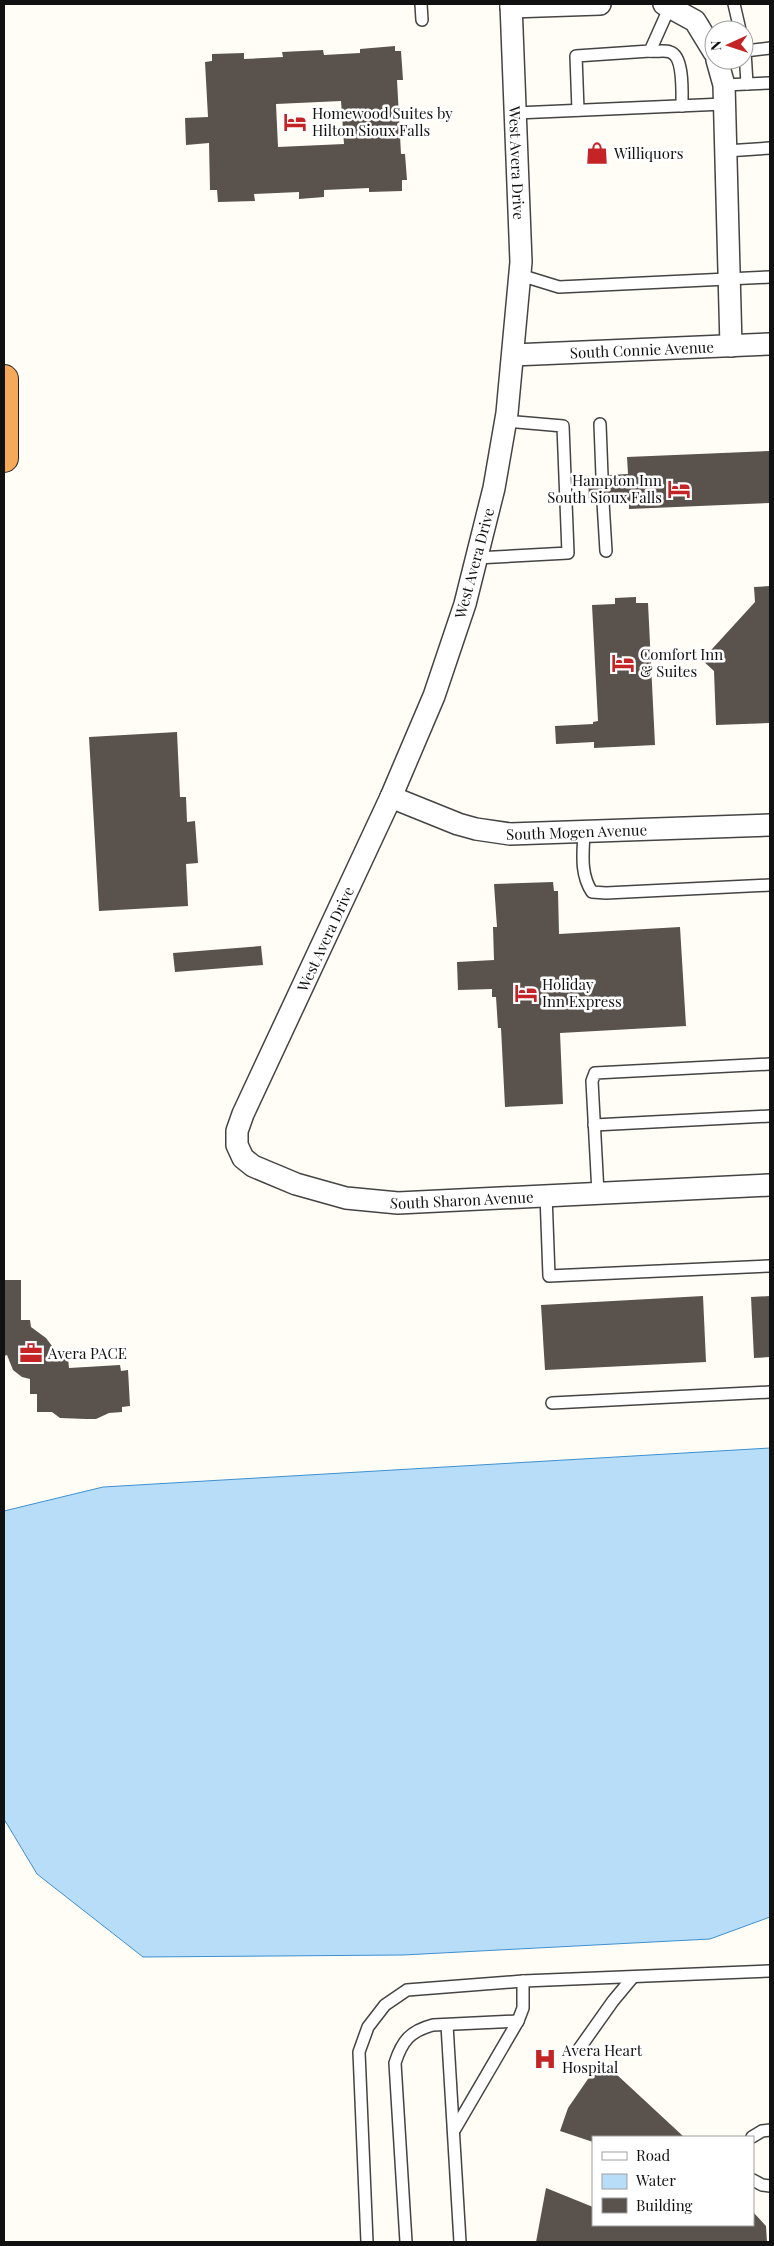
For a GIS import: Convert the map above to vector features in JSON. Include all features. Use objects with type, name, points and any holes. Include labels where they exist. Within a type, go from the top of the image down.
[{"type":"highway","points":[[4,379],[4,458]]},
{"type":"street","points":[[511,5],[600,4]]},
{"type":"street","name":"West Avera Drive","points":[[258,1083],[391,797],[434,696],[465,604],[494,488],[506,421],[520,274],[511,5]]},
{"type":"street","points":[[668,5],[695,21],[704,36]]},
{"type":"street","points":[[719,70],[724,95],[731,346]]},
{"type":"street","name":"South Connie Avenue","points":[[513,355],[770,344]]},
{"type":"street","name":"South Mogen Avenue","points":[[391,797],[450,821],[476,829],[510,834],[584,833],[770,825]]},
{"type":"street","name":"South Sharon Avenue","points":[[258,1083],[237,1130],[237,1144],[243,1158],[252,1166],[296,1184],[346,1198],[398,1203],[770,1186]]},
{"type":"lane","points":[[421,4],[422,20]]},
{"type":"lane","points":[[734,4],[738,20]]},
{"type":"lane","points":[[650,52],[668,5]]},
{"type":"lane","points":[[754,49],[770,48]]},
{"type":"lane","points":[[578,110],[576,56],[650,52],[670,52],[677,56],[680,64],[682,106]]},
{"type":"lane","points":[[746,70],[747,84]]},
{"type":"lane","points":[[516,113],[682,106],[724,95],[747,84],[770,83]]},
{"type":"lane","points":[[726,151],[770,148]]},
{"type":"lane","points":[[520,274],[559,287],[770,277]]},
{"type":"lane","points":[[476,558],[568,553],[563,426],[506,421]]},
{"type":"lane","points":[[600,424],[602,476]]},
{"type":"lane","points":[[603,502],[606,551]]},
{"type":"lane","points":[[584,833],[583,869],[585,882],[592,892],[770,886]]},
{"type":"lane","points":[[598,1193],[592,1082],[595,1073],[770,1064]]},
{"type":"lane","points":[[594,1125],[770,1116]]},
{"type":"lane","points":[[546,1196],[549,1276],[770,1266]]},
{"type":"lane","points":[[552,1403],[770,1392]]},
{"type":"lane","points":[[367,2242],[359,2052],[368,2027],[384,2005],[407,1990],[523,1981],[770,1971]]},
{"type":"lane","points":[[579,2048],[633,1977]]},
{"type":"lane","points":[[455,2129],[518,2021],[523,2008],[523,1981]]},
{"type":"lane","points":[[406,2242],[395,2063],[400,2049],[408,2036],[420,2028],[518,2021]]},
{"type":"lane","points":[[447,2025],[455,2129],[460,2242]]},
{"type":"lane","points":[[754,2136],[762,2131],[770,2130]]},
{"type":"lane","points":[[754,2181],[762,2185],[770,2186]]},
{"type":"water","points":[[770,1448],[770,1917],[710,1939],[403,1955],[143,1957],[37,1874],[4,1819],[4,1511],[103,1487]]},
{"type":"building","points":[[395,46],[395,51],[401,51],[403,80],[397,80],[401,154],[405,154],[407,180],[402,180],[402,191],[369,192],[369,188],[324,190],[324,197],[299,199],[299,192],[254,194],[255,201],[218,202],[217,190],[210,190],[209,143],[186,145],[185,118],[208,117],[205,62],[212,61],[212,54],[244,53],[244,59],[283,57],[282,52],[323,50],[324,55],[360,53],[360,49]],"holes":[[[341,101],[344,144],[278,147],[276,104]]]},
{"type":"building","name":"Hampton Inn South Sioux Falls","points":[[770,451],[770,503],[629,509],[629,502],[611,502],[609,497],[603,495],[598,496],[596,503],[589,503],[588,476],[594,476],[598,482],[603,483],[608,480],[609,475],[628,474],[627,457]]},
{"type":"building","points":[[770,586],[770,723],[716,725],[714,671],[702,660],[755,602],[754,587]]},
{"type":"building","name":"Comfort Inn & Suites","points":[[636,597],[636,603],[648,603],[655,745],[594,748],[594,742],[556,744],[555,726],[593,724],[593,722],[598,721],[592,605],[615,604],[615,598]]},
{"type":"building","points":[[177,732],[180,797],[186,797],[187,822],[195,821],[198,863],[186,864],[188,906],[99,911],[89,737]]},
{"type":"building","points":[[553,882],[554,891],[558,891],[559,934],[680,927],[686,1026],[560,1033],[563,1104],[505,1107],[501,1028],[498,1028],[496,997],[492,997],[492,989],[458,990],[457,962],[494,960],[493,927],[497,927],[494,884]]},
{"type":"building","points":[[261,946],[263,965],[175,972],[173,953]]},
{"type":"building","points":[[4,1280],[21,1280],[21,1320],[30,1320],[31,1327],[46,1338],[52,1346],[53,1360],[68,1358],[69,1368],[120,1365],[121,1371],[128,1370],[130,1406],[122,1407],[122,1412],[109,1413],[96,1419],[60,1418],[52,1412],[37,1412],[37,1394],[30,1394],[30,1379],[22,1377],[13,1370],[7,1355],[4,1356]]},
{"type":"building","points":[[703,1296],[706,1362],[545,1370],[541,1305]]},
{"type":"building","points":[[770,1296],[770,1357],[754,1358],[751,1297]]},
{"type":"building","points":[[601,2060],[683,2136],[592,2136],[592,2142],[560,2131],[568,2108]]},
{"type":"building","points":[[546,2188],[592,2207],[592,2226],[754,2226],[754,2213],[766,2226],[767,2242],[536,2242]]},
{"type":"place","name":"Homewood Suites by Hilton Sioux Falls","points":[[295,122]]},
{"type":"place","name":"Williquors","points":[[597,153]]},
{"type":"place","name":"Hampton Inn South Sioux Falls","points":[[679,489]]},
{"type":"place","name":"Comfort Inn & Suites","points":[[623,663]]},
{"type":"place","name":"Holiday Inn Express","points":[[526,993]]},
{"type":"place","name":"Avera PACE","points":[[31,1353]]},
{"type":"place","name":"Avera Heart Hospital","points":[[545,2059]]}]
